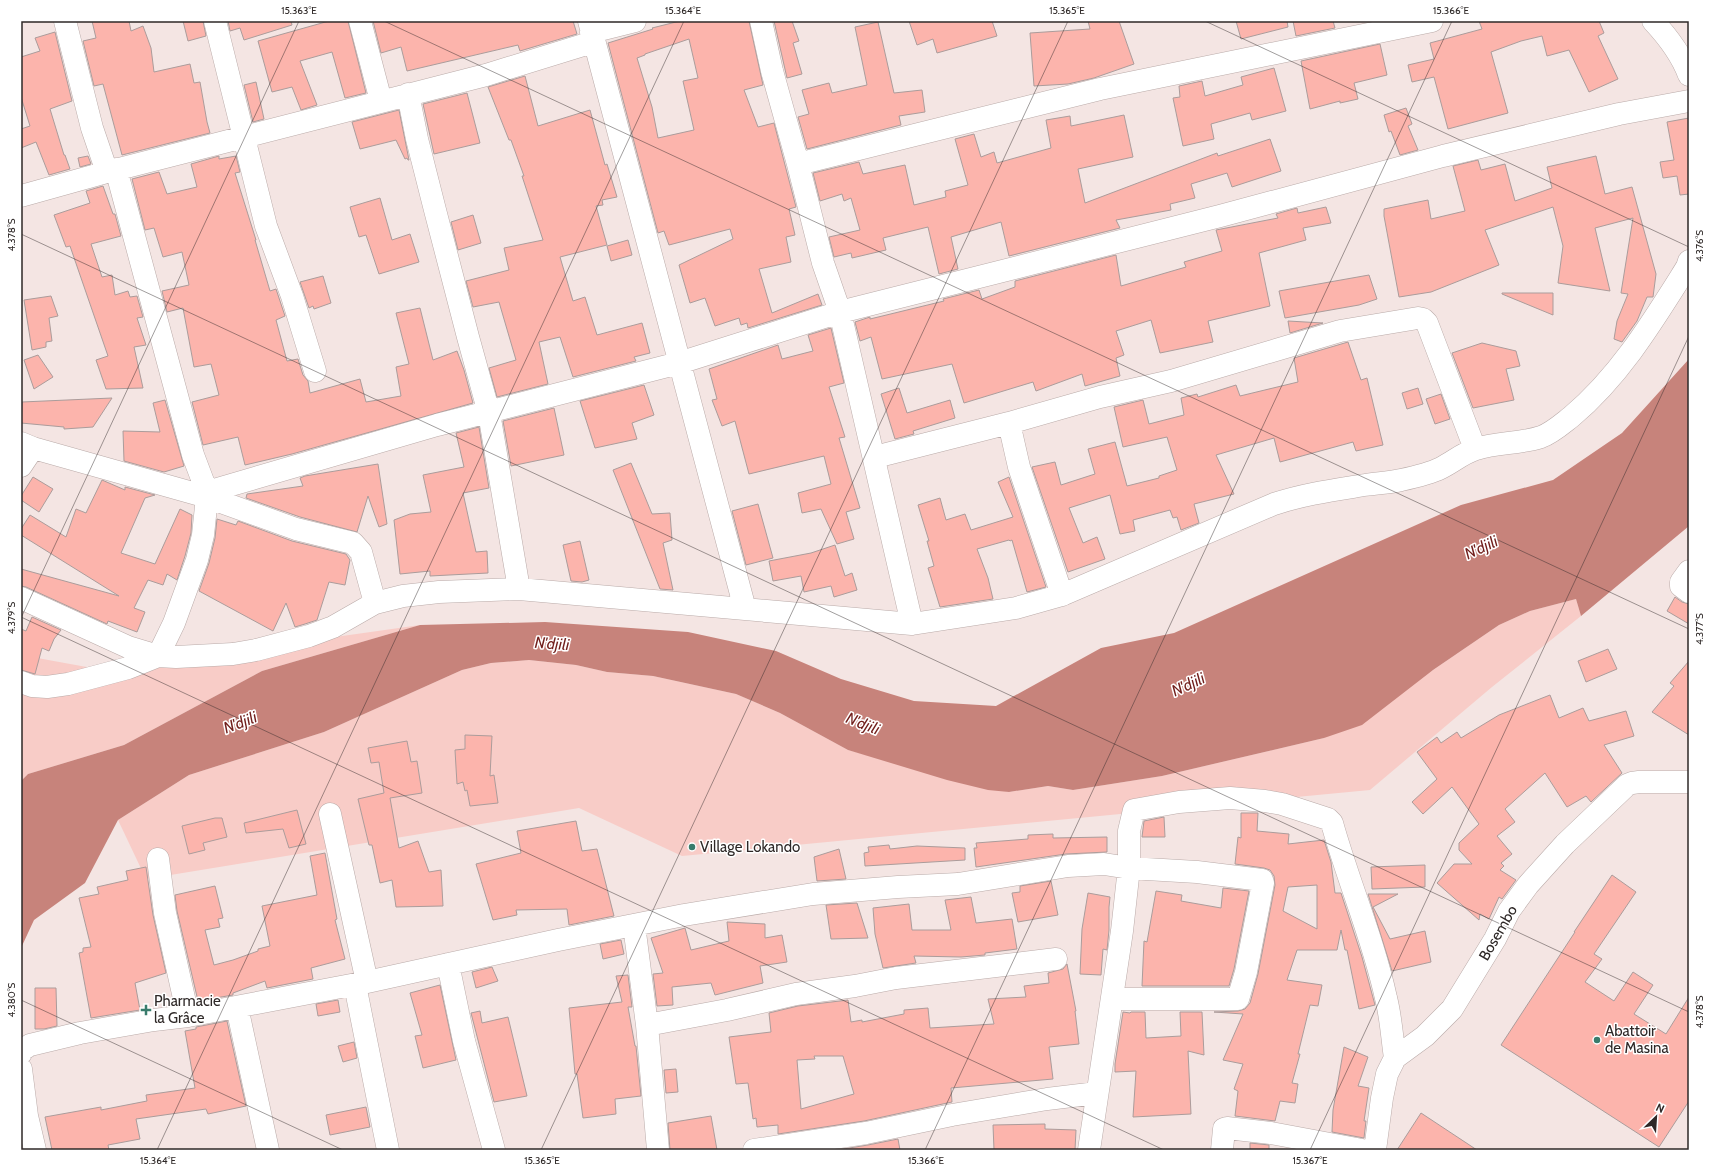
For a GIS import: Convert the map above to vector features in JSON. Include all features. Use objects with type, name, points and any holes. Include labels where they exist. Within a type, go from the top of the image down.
[{"type":"street","points":[[21,682],[32,686],[46,687],[68,684],[128,668],[158,656],[174,622],[196,560],[203,535],[207,494],[193,455],[111,171],[92,128],[65,21]]},
{"type":"street","points":[[215,21],[266,226],[292,296],[315,371]]},
{"type":"street","points":[[360,21],[381,101]]},
{"type":"street","points":[[21,196],[244,136],[486,75],[591,32],[635,21]]},
{"type":"street","points":[[761,21],[772,71],[798,164],[823,263],[840,312],[912,624]]},
{"type":"street","points":[[798,164],[1100,89],[1432,21]]},
{"type":"street","points":[[1653,21],[1683,59],[1689,75]]},
{"type":"street","points":[[591,32],[745,609]]},
{"type":"street","points":[[408,94],[417,139],[435,210],[489,413],[519,589]]},
{"type":"street","points":[[207,494],[437,425],[489,413],[679,363],[840,312],[1212,218],[1443,156],[1618,114],[1689,101],[1689,96]]},
{"type":"street","points":[[21,598],[115,641],[158,656],[176,657],[233,654],[256,650],[309,636],[333,627],[375,603],[403,596],[432,593],[519,589],[912,624],[1016,608],[1062,595],[1274,504],[1300,496],[1400,481],[1442,468],[1462,455],[1475,449],[1523,442],[1542,437],[1556,429],[1599,392],[1619,368],[1654,318],[1687,267],[1689,261]]},
{"type":"street","points":[[874,457],[1010,423],[1100,397],[1185,377],[1340,331],[1418,318],[1423,319],[1427,323],[1475,449]]},
{"type":"street","points":[[1010,423],[1019,467],[1062,595]]},
{"type":"street","points":[[21,466],[27,446],[207,494],[296,528],[353,543],[361,552],[375,603]]},
{"type":"street","points":[[1689,571],[1681,582],[1680,586],[1689,592]]},
{"type":"street","name":"Bosembo","points":[[1395,1058],[1425,1036],[1452,1008],[1495,939],[1509,911],[1528,885],[1565,844],[1627,785],[1632,783],[1689,782]]},
{"type":"street","points":[[1089,1150],[1113,999],[1129,868],[1129,831],[1132,814],[1137,809],[1178,802],[1230,798],[1282,804],[1328,819],[1332,823],[1344,868],[1375,957],[1386,999],[1395,1058],[1388,1074],[1382,1098],[1376,1150]]},
{"type":"street","points":[[330,814],[361,984],[388,1150]]},
{"type":"street","points":[[158,860],[165,913],[188,1016]]},
{"type":"street","points":[[21,1052],[30,1045],[80,1033],[154,1020],[188,1016],[361,984],[558,940],[684,915],[813,894],[958,884],[1068,866],[1104,864],[1129,868],[1259,878],[1262,880],[1263,883],[1246,972],[1238,999],[1113,999]]},
{"type":"street","points":[[634,925],[647,1024],[658,1150]]},
{"type":"street","points":[[647,1024],[727,1010],[796,994],[937,972],[1056,958]]},
{"type":"street","points":[[448,964],[464,1041],[494,1150]]},
{"type":"street","points":[[237,1007],[268,1150]]},
{"type":"street","points":[[21,1069],[27,1116],[36,1150]]},
{"type":"street","points":[[754,1150],[866,1133],[952,1115],[1047,1098],[1097,1093]]},
{"type":"street","points":[[1222,1150],[1224,1130],[1227,1128],[1271,1133],[1362,1150]]},
{"type":"shaded area","points":[[1576,599],[1581,616],[1492,687],[1370,790],[682,856],[579,808],[146,879],[118,820],[189,775],[324,732],[462,670],[491,663],[529,660],[576,665],[607,672],[653,676],[736,694],[780,713],[848,750],[1009,792],[1048,786],[1073,790],[1162,776],[1324,738],[1433,670],[1499,625],[1530,611]]},
{"type":"shaded area","points":[[420,625],[262,671],[124,745],[28,774],[21,781],[21,655],[103,670]]},
{"type":"water","name":"N'djili","points":[[1689,359],[1689,526],[1581,616],[1576,599],[1530,611],[1499,625],[1433,670],[1362,725],[1324,738],[1162,776],[1073,790],[1048,786],[1009,792],[988,790],[947,780],[848,750],[780,713],[736,694],[653,676],[607,672],[576,665],[529,660],[491,663],[462,670],[324,732],[189,775],[118,820],[85,883],[34,920],[21,948],[21,781],[28,774],[124,745],[262,671],[420,625],[545,622],[688,632],[776,651],[841,679],[914,701],[996,706],[1101,648],[1174,633],[1461,505],[1553,480],[1622,433]]},
{"type":"building","points":[[92,21],[129,21],[131,31],[143,26],[151,48],[154,72],[190,64],[194,83],[200,82],[210,133],[122,155],[103,84],[94,86],[83,41],[96,38]]},
{"type":"building","points":[[183,21],[203,21],[206,36],[188,41]]},
{"type":"building","points":[[228,21],[291,21],[292,25],[244,40],[240,28],[230,31]]},
{"type":"building","points":[[329,21],[348,21],[366,93],[345,98],[332,52],[300,61],[317,105],[301,110],[292,87],[272,92],[258,41]]},
{"type":"building","points":[[373,21],[573,21],[577,34],[520,51],[518,45],[407,71],[401,47],[381,53]]},
{"type":"building","points":[[680,21],[749,21],[763,85],[744,90],[758,127],[774,123],[796,207],[789,209],[795,235],[786,237],[791,262],[759,269],[772,313],[818,294],[822,305],[748,328],[747,323],[741,325],[739,318],[715,326],[705,298],[690,303],[679,265],[733,239],[730,229],[669,245],[664,231],[658,233],[608,43],[653,29],[652,28]],"holes":[[[689,39],[698,78],[683,81],[694,130],[658,138],[652,107],[637,58]]]},
{"type":"building","points":[[774,21],[792,21],[799,41],[793,43],[802,74],[787,78]]},
{"type":"building","points":[[909,21],[992,21],[997,36],[937,53],[933,39],[917,45]]},
{"type":"building","points":[[1088,21],[1119,21],[1134,64],[1094,78],[1068,84],[1034,86],[1030,33],[1090,29]]},
{"type":"building","points":[[1236,21],[1287,21],[1288,27],[1241,39]]},
{"type":"building","points":[[1293,21],[1333,21],[1335,28],[1296,36]]},
{"type":"building","points":[[1479,21],[1599,21],[1604,33],[1598,36],[1618,79],[1589,92],[1569,50],[1547,56],[1542,36],[1521,41],[1491,52],[1508,113],[1448,129],[1434,77],[1412,82],[1408,65],[1434,59],[1430,43],[1482,29]]},
{"type":"building","points":[[878,22],[894,93],[922,90],[925,112],[899,116],[901,125],[807,149],[798,117],[809,114],[802,90],[829,83],[832,93],[867,85],[855,27]]},
{"type":"building","points":[[55,32],[72,101],[50,109],[64,155],[70,169],[49,175],[36,142],[21,148],[21,129],[30,126],[21,97],[21,57],[40,51],[35,38]]},
{"type":"building","points":[[1380,44],[1387,75],[1354,83],[1358,99],[1340,103],[1340,101],[1310,109],[1301,61]]},
{"type":"building","points":[[1274,68],[1286,111],[1252,120],[1250,113],[1211,124],[1214,139],[1183,146],[1173,98],[1180,97],[1179,86],[1202,81],[1205,96],[1243,85],[1241,77]]},
{"type":"building","points":[[525,76],[538,126],[590,110],[605,165],[607,164],[617,197],[602,200],[603,205],[596,206],[607,245],[560,257],[573,301],[585,297],[597,335],[642,323],[650,353],[634,357],[636,361],[573,377],[560,337],[539,342],[548,384],[497,397],[489,368],[516,360],[499,302],[473,307],[466,281],[509,270],[504,248],[543,240],[522,176],[524,176],[511,140],[509,140],[488,87]]},
{"type":"building","points":[[256,82],[264,119],[253,122],[244,85]]},
{"type":"building","points":[[467,93],[480,143],[434,154],[423,104]]},
{"type":"building","points":[[1406,108],[1412,124],[1408,126],[1418,150],[1400,155],[1391,131],[1389,132],[1384,115]]},
{"type":"building","points":[[399,110],[409,160],[407,158],[405,159],[396,140],[360,149],[352,122]]},
{"type":"building","points":[[1124,115],[1133,157],[1078,169],[1085,203],[1217,153],[1218,156],[1270,139],[1281,171],[1232,187],[1227,173],[1191,184],[1195,198],[1170,204],[1171,210],[1116,220],[1120,228],[1009,256],[1001,222],[951,237],[958,269],[939,274],[928,227],[883,238],[886,250],[852,258],[851,253],[834,257],[829,237],[860,230],[851,198],[844,201],[842,194],[820,201],[813,173],[859,162],[863,174],[905,165],[914,205],[946,197],[945,191],[968,185],[955,139],[974,134],[981,157],[994,152],[997,163],[1051,148],[1046,120],[1070,116],[1071,126]]},
{"type":"building","points":[[1689,118],[1689,194],[1680,195],[1677,176],[1663,178],[1660,162],[1674,160],[1667,122]]},
{"type":"building","points":[[88,156],[91,164],[80,167],[78,158]]},
{"type":"building","points":[[219,156],[219,159],[236,156],[240,172],[235,173],[270,291],[276,289],[285,316],[276,320],[287,361],[298,359],[303,375],[308,381],[310,393],[360,379],[366,402],[401,396],[396,367],[409,364],[396,313],[420,308],[433,360],[457,351],[473,403],[292,454],[245,465],[238,437],[203,445],[192,402],[219,395],[211,364],[194,367],[183,308],[167,312],[162,291],[189,285],[182,252],[163,257],[154,228],[145,230],[132,179],[159,172],[167,194],[197,187],[191,164]]},
{"type":"building","points":[[1596,156],[1605,194],[1632,187],[1656,274],[1653,297],[1647,297],[1637,321],[1622,342],[1614,339],[1617,321],[1628,294],[1621,293],[1633,218],[1595,228],[1610,291],[1558,283],[1563,246],[1553,207],[1485,230],[1499,265],[1431,292],[1399,297],[1384,209],[1428,200],[1431,219],[1465,211],[1453,166],[1478,160],[1481,170],[1505,164],[1515,201],[1552,188],[1547,167]]},
{"type":"building","points":[[103,186],[113,214],[115,214],[121,236],[91,244],[102,277],[112,275],[115,295],[128,291],[130,297],[137,296],[143,317],[137,318],[146,345],[134,347],[143,388],[106,389],[96,360],[108,356],[70,246],[66,247],[54,215],[90,203],[86,191]]},
{"type":"building","points":[[380,198],[392,240],[410,234],[419,262],[379,274],[366,235],[359,237],[350,207]]},
{"type":"building","points":[[1326,207],[1331,223],[1303,228],[1306,240],[1259,253],[1270,306],[1208,321],[1213,342],[1160,353],[1151,320],[1116,331],[1124,355],[1116,358],[1120,376],[1085,386],[1082,374],[1036,391],[1033,382],[964,403],[952,364],[882,379],[871,337],[860,341],[855,322],[870,317],[870,319],[944,301],[943,299],[979,290],[982,299],[1015,287],[1015,281],[1116,255],[1121,286],[1186,267],[1184,262],[1222,251],[1216,230],[1278,218],[1276,214],[1297,208],[1298,213]]},
{"type":"building","points":[[473,215],[481,243],[458,250],[451,222]]},
{"type":"building","points":[[628,240],[632,255],[611,261],[607,246]]},
{"type":"building","points":[[1369,275],[1377,299],[1359,305],[1285,318],[1279,291]]},
{"type":"building","points":[[323,276],[331,303],[314,309],[313,306],[309,308],[300,282]]},
{"type":"building","points":[[1553,293],[1553,315],[1502,294]]},
{"type":"building","points":[[51,296],[58,316],[49,318],[52,341],[46,342],[46,347],[32,350],[24,300]]},
{"type":"building","points":[[1288,321],[1323,323],[1290,333]]},
{"type":"building","points":[[831,328],[844,383],[829,387],[845,437],[839,438],[860,508],[846,512],[854,539],[837,544],[821,509],[802,513],[798,493],[831,484],[824,456],[749,474],[735,421],[722,426],[712,400],[717,399],[709,369],[778,345],[782,359],[813,351],[808,335]]},
{"type":"building","points":[[1348,342],[1361,380],[1367,378],[1383,445],[1356,451],[1353,442],[1280,462],[1274,438],[1216,455],[1234,494],[1194,504],[1199,523],[1181,530],[1177,517],[1173,518],[1170,510],[1133,520],[1135,531],[1120,534],[1110,495],[1069,508],[1083,543],[1097,537],[1105,559],[1068,572],[1032,467],[1055,462],[1061,485],[1095,474],[1088,449],[1115,442],[1127,486],[1159,478],[1159,476],[1177,470],[1167,437],[1123,447],[1114,407],[1143,400],[1149,424],[1184,415],[1181,398],[1197,394],[1198,397],[1236,385],[1240,396],[1298,382],[1294,358]]},
{"type":"building","points":[[1482,343],[1516,351],[1520,366],[1506,369],[1514,400],[1473,408],[1452,353]]},
{"type":"building","points":[[38,355],[53,377],[34,389],[24,360]]},
{"type":"building","points":[[644,385],[654,415],[632,423],[637,439],[595,448],[580,401]]},
{"type":"building","points":[[899,388],[907,413],[950,400],[955,418],[913,431],[914,434],[895,439],[881,394]]},
{"type":"building","points":[[1418,388],[1423,404],[1407,409],[1402,393]]},
{"type":"building","points":[[1441,394],[1450,419],[1435,424],[1426,399]]},
{"type":"building","points":[[112,398],[93,427],[64,429],[64,427],[21,423],[22,402]]},
{"type":"building","points":[[165,400],[184,466],[164,472],[124,461],[123,431],[160,432],[153,403]]},
{"type":"building","points":[[554,408],[564,455],[511,466],[503,421]]},
{"type":"building","points":[[479,427],[489,488],[463,493],[476,552],[487,551],[488,573],[430,576],[430,571],[400,574],[394,520],[410,514],[431,512],[423,475],[464,467],[456,433]]},
{"type":"building","points":[[631,463],[652,514],[670,513],[672,540],[663,543],[673,590],[660,589],[613,470]]},
{"type":"building","points":[[378,464],[387,524],[379,527],[368,496],[357,532],[300,517],[246,498],[247,494],[303,486],[300,478],[305,476]]},
{"type":"building","points":[[33,477],[53,489],[39,512],[21,500],[21,496]]},
{"type":"building","points":[[1009,477],[1046,587],[1027,592],[1012,540],[1009,540],[977,549],[988,578],[993,599],[940,607],[928,568],[934,566],[927,541],[929,541],[918,505],[940,498],[946,520],[965,514],[971,530],[1013,517],[998,482]]},
{"type":"building","points":[[102,480],[125,490],[125,487],[155,495],[145,498],[121,553],[155,564],[180,509],[192,515],[191,533],[177,580],[167,574],[163,585],[148,580],[134,608],[145,612],[137,632],[108,621],[107,624],[21,586],[21,569],[119,596],[21,535],[21,529],[30,515],[66,537],[76,509],[86,513]]},
{"type":"building","points":[[758,504],[773,558],[746,565],[732,511]]},
{"type":"building","points":[[217,519],[236,525],[238,521],[292,541],[346,554],[350,560],[345,585],[329,582],[317,620],[305,624],[295,627],[286,603],[273,631],[199,591],[209,563],[215,538]]},
{"type":"building","points":[[580,541],[589,580],[582,582],[571,581],[563,545]]},
{"type":"building","points":[[835,545],[845,576],[852,573],[857,590],[834,597],[831,586],[804,592],[801,576],[773,581],[769,561],[811,553]]},
{"type":"building","points":[[1675,597],[1682,602],[1689,604],[1689,624],[1667,611]]},
{"type":"building","points":[[32,617],[61,630],[54,639],[49,651],[42,648],[35,674],[21,670],[21,629],[26,631]]},
{"type":"building","points":[[1608,649],[1617,669],[1586,682],[1578,661]]},
{"type":"building","points":[[1689,661],[1689,735],[1652,712],[1674,686],[1670,683]]},
{"type":"building","points":[[1550,695],[1559,718],[1583,708],[1589,721],[1626,711],[1634,736],[1604,745],[1622,773],[1591,802],[1586,796],[1567,807],[1545,773],[1505,809],[1515,822],[1497,836],[1512,854],[1501,863],[1504,866],[1500,870],[1516,880],[1502,899],[1499,897],[1489,919],[1480,914],[1479,920],[1437,883],[1454,864],[1472,864],[1459,850],[1459,843],[1479,824],[1452,787],[1423,814],[1412,802],[1437,779],[1417,752],[1437,737],[1441,743],[1457,732],[1461,738],[1499,715]]},
{"type":"building","points":[[465,735],[492,736],[490,776],[494,775],[498,803],[470,806],[467,790],[465,791],[463,782],[457,784],[455,750],[465,749]]},
{"type":"building","points":[[407,741],[411,762],[417,761],[422,793],[390,798],[399,848],[418,841],[429,872],[441,870],[443,906],[396,907],[392,880],[380,883],[372,845],[369,845],[358,799],[384,793],[379,762],[371,763],[368,748]]},
{"type":"building","points":[[297,810],[306,844],[289,848],[283,829],[246,833],[244,823]]},
{"type":"building","points":[[1241,813],[1258,813],[1257,831],[1289,834],[1288,844],[1324,840],[1331,862],[1335,893],[1341,893],[1362,957],[1375,1005],[1359,1009],[1347,950],[1345,950],[1341,930],[1337,950],[1297,950],[1287,980],[1322,985],[1318,1006],[1310,1005],[1298,1054],[1300,1054],[1292,1083],[1298,1084],[1295,1103],[1280,1101],[1275,1121],[1235,1116],[1238,1091],[1234,1089],[1243,1064],[1223,1060],[1243,1014],[1214,1012],[1238,1011],[1245,1009],[1250,1003],[1258,974],[1275,885],[1274,876],[1270,870],[1235,864],[1238,837],[1241,838]],"holes":[[[1317,885],[1317,929],[1283,911],[1288,887]]]},
{"type":"building","points":[[1164,817],[1165,837],[1142,837],[1144,821]]},
{"type":"building","points":[[215,818],[222,818],[227,837],[203,843],[205,850],[189,854],[182,826]]},
{"type":"building","points":[[576,821],[582,851],[597,849],[614,916],[569,925],[567,909],[516,910],[517,915],[493,920],[476,864],[521,853],[517,831]]},
{"type":"building","points":[[1053,834],[1053,838],[1107,837],[1107,852],[1066,854],[976,867],[974,848],[977,848],[976,843],[1028,839],[1028,835]]},
{"type":"building","points":[[889,845],[890,849],[917,846],[965,848],[965,860],[865,866],[864,853],[869,852],[868,847]]},
{"type":"building","points":[[839,849],[846,879],[817,881],[814,857]]},
{"type":"building","points":[[325,853],[337,919],[335,920],[345,959],[311,968],[313,979],[267,988],[265,981],[233,993],[233,995],[198,1001],[177,911],[175,895],[215,886],[223,918],[218,919],[220,927],[205,930],[214,965],[233,960],[258,951],[258,949],[270,946],[262,906],[317,895],[310,856]]},
{"type":"building","points":[[1425,865],[1425,887],[1372,889],[1371,867]]},
{"type":"building","points":[[146,867],[153,915],[166,973],[135,983],[140,1010],[91,1018],[79,953],[83,952],[83,948],[91,947],[79,898],[99,894],[97,887],[128,880],[126,871]]},
{"type":"building","name":"Abattoir de Masina","points":[[1612,875],[1636,892],[1594,954],[1602,959],[1585,982],[1614,1001],[1633,972],[1653,985],[1634,1014],[1666,1034],[1689,997],[1689,1101],[1659,1147],[1501,1045]]},
{"type":"building","points":[[1051,881],[1058,915],[1018,922],[1012,893],[1020,892],[1020,886]]},
{"type":"building","points":[[1223,888],[1249,891],[1234,969],[1229,986],[1142,986],[1144,941],[1147,942],[1156,891],[1182,895],[1181,901],[1221,908]]},
{"type":"building","points":[[1088,893],[1110,897],[1107,950],[1103,949],[1101,975],[1080,974],[1082,929]]},
{"type":"building","points":[[1368,894],[1398,894],[1373,907],[1390,939],[1425,931],[1431,962],[1392,971]]},
{"type":"building","points":[[971,897],[976,923],[1012,919],[1017,949],[985,953],[985,955],[961,957],[914,956],[916,963],[883,968],[875,934],[873,908],[909,904],[912,930],[951,930],[945,900]]},
{"type":"building","points":[[857,903],[868,938],[831,939],[826,905]]},
{"type":"building","points":[[727,922],[765,924],[765,938],[782,935],[787,962],[760,966],[763,983],[715,995],[711,983],[672,987],[673,1005],[657,1006],[653,974],[663,973],[651,938],[685,928],[691,950],[729,941]]},
{"type":"building","points":[[621,940],[624,954],[603,959],[600,944]]},
{"type":"building","points":[[1067,964],[1076,1011],[1079,1044],[1049,1047],[1053,1079],[951,1088],[952,1102],[864,1121],[778,1134],[778,1125],[757,1127],[756,1118],[753,1119],[748,1083],[736,1084],[729,1037],[771,1032],[769,1013],[798,1006],[848,1000],[851,1022],[862,1020],[862,1022],[904,1014],[904,1010],[928,1008],[930,1028],[994,1024],[988,999],[1026,997],[1024,986],[1049,983],[1048,973],[1063,969]],"holes":[[[814,1056],[843,1056],[854,1094],[801,1109],[797,1060],[815,1059]]]},
{"type":"building","points":[[492,967],[498,981],[476,988],[472,972]]},
{"type":"building","points":[[628,975],[632,1007],[628,1007],[636,1046],[641,1096],[615,1099],[616,1114],[583,1118],[577,1074],[575,1074],[569,1008],[622,1002],[616,976]]},
{"type":"building","points":[[440,985],[456,1060],[423,1068],[415,1036],[422,1035],[410,993]]},
{"type":"building","points":[[35,988],[56,988],[57,1026],[44,1029],[35,1029]]},
{"type":"building","points":[[338,1000],[340,1012],[318,1016],[316,1004]]},
{"type":"building","points":[[480,1011],[482,1023],[508,1017],[527,1096],[494,1102],[471,1013]]},
{"type":"building","points":[[1123,1012],[1145,1012],[1146,1038],[1181,1036],[1180,1012],[1202,1012],[1204,1055],[1188,1051],[1191,1114],[1133,1117],[1136,1071],[1115,1072]]},
{"type":"building","points":[[227,1021],[246,1106],[208,1114],[206,1109],[136,1119],[140,1139],[108,1145],[109,1150],[52,1150],[45,1117],[101,1107],[101,1110],[147,1101],[146,1095],[195,1088],[185,1031],[196,1029],[196,1027]]},
{"type":"building","points":[[354,1042],[357,1058],[343,1062],[338,1046]]},
{"type":"building","points":[[1344,1047],[1368,1057],[1358,1086],[1369,1088],[1364,1121],[1366,1121],[1364,1138],[1332,1132],[1333,1110]]},
{"type":"building","points":[[676,1069],[678,1092],[666,1093],[664,1070]]},
{"type":"building","points":[[366,1107],[370,1127],[330,1135],[326,1115]]},
{"type":"building","points":[[1421,1113],[1477,1150],[1397,1150]]},
{"type":"building","points":[[711,1116],[717,1150],[670,1150],[668,1123]]},
{"type":"building","points":[[1045,1124],[1045,1129],[1076,1130],[1075,1150],[994,1150],[993,1125]]},
{"type":"building","points":[[898,1139],[900,1150],[837,1150],[868,1145]]},
{"type":"building","points":[[1250,1143],[1269,1145],[1269,1150],[1250,1150]]},
{"type":"place","name":"Village Lokando","points":[[692,847]]},
{"type":"place","name":"Pharmacie la Grâce","points":[[146,1010]]},
{"type":"place","name":"Abattoir de Masina","points":[[1597,1040]]}]
